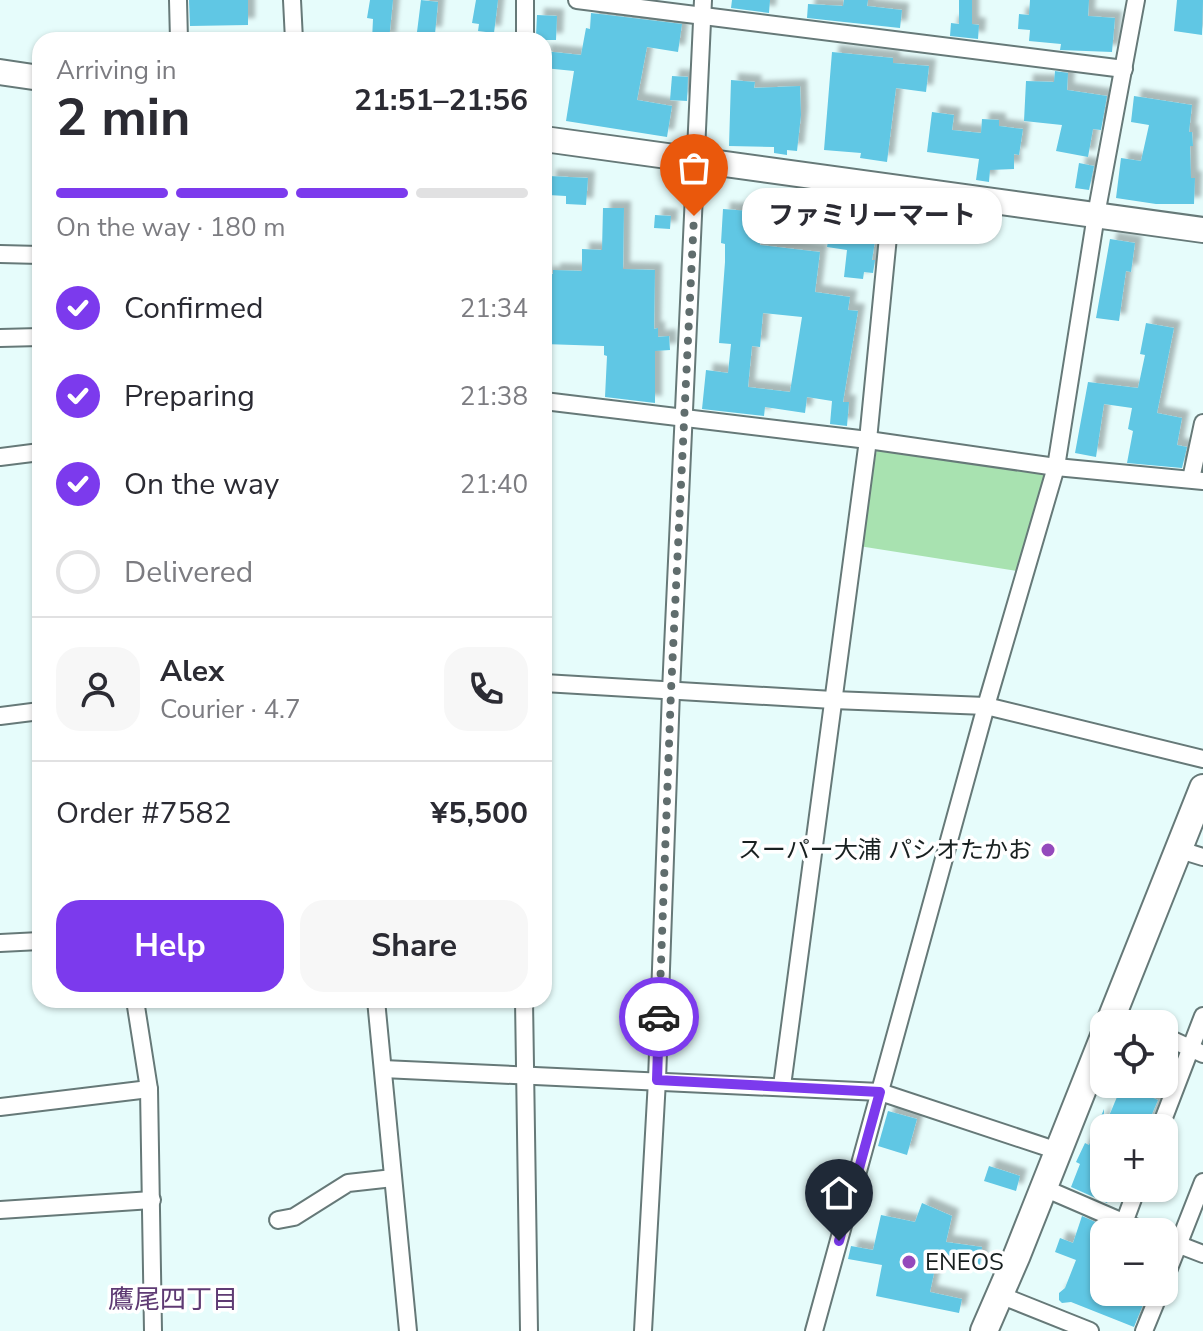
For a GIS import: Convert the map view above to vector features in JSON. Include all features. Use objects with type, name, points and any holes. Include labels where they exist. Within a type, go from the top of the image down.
[{"type":"main road","points":[[1114,1010],[1203,788]]},
{"type":"main road","points":[[984,1331],[1090,1071]]},
{"type":"street","points":[[178,0],[179,32]]},
{"type":"street","points":[[292,0],[294,32]]},
{"type":"street","points":[[525,0],[525,32]]},
{"type":"street","points":[[577,0],[702,9],[1124,69]]},
{"type":"street","points":[[814,1331],[986,706],[1056,467],[1096,215],[1136,0]]},
{"type":"street","points":[[643,1331],[657,1080],[702,9]]},
{"type":"street","points":[[0,72],[32,77]]},
{"type":"street","points":[[552,140],[1203,230]]},
{"type":"street","points":[[782,1086],[868,440],[893,186]]},
{"type":"street","points":[[0,254],[32,255]]},
{"type":"street","points":[[0,338],[32,337]]},
{"type":"street","points":[[552,402],[868,440],[1056,467],[1197,480],[1203,423]]},
{"type":"street","points":[[0,457],[32,453]]},
{"type":"street","points":[[552,684],[986,706],[1203,759]]},
{"type":"street","points":[[0,716],[32,712]]},
{"type":"street","points":[[1177,849],[1203,857]]},
{"type":"street","points":[[0,943],[32,941]]},
{"type":"street","points":[[136,1008],[149,1089],[153,1331]]},
{"type":"street","points":[[377,1008],[408,1331]]},
{"type":"street","points":[[524,1008],[529,1331]]},
{"type":"street","points":[[1167,1114],[1197,1051],[1203,1016]]},
{"type":"street","points":[[1178,1042],[1197,1051]]},
{"type":"street","points":[[383,1069],[880,1092],[1058,1151]]},
{"type":"street","points":[[0,1107],[149,1089]]},
{"type":"street","points":[[278,1220],[294,1217],[348,1183],[393,1178]]},
{"type":"street","points":[[1178,1229],[1203,1182]]},
{"type":"street","points":[[1044,1188],[1113,1218]]},
{"type":"street","points":[[0,1210],[152,1200]]},
{"type":"street","points":[[1178,1245],[1203,1254]]},
{"type":"street","points":[[1000,1295],[1090,1331]]},
{"type":"street","points":[[1144,1331],[1154,1306]]},
{"type":"green space","points":[[877,449],[1047,472],[1017,571],[859,546]]},
{"type":"building","points":[[189,0],[248,0],[248,25],[190,26]]},
{"type":"building","points":[[370,0],[393,0],[390,32],[372,32],[373,19],[367,18]]},
{"type":"building","points":[[421,0],[438,2],[435,32],[417,32]]},
{"type":"building","points":[[476,0],[498,0],[494,32],[478,31],[479,24],[472,23]]},
{"type":"building","points":[[732,0],[770,0],[769,13],[731,8]]},
{"type":"building","points":[[844,0],[868,0],[867,6],[902,10],[900,28],[807,18],[808,4],[843,6]]},
{"type":"building","points":[[959,0],[972,0],[972,24],[979,25],[978,39],[950,36],[951,23],[959,24]]},
{"type":"building","points":[[1030,0],[1089,0],[1088,16],[1115,18],[1112,52],[1060,50],[1061,44],[1029,41],[1030,30],[1018,29],[1019,14],[1029,15]]},
{"type":"building","points":[[1177,0],[1203,0],[1202,35],[1174,31]]},
{"type":"building","points":[[591,13],[682,24],[678,52],[647,47],[637,100],[672,106],[667,137],[566,121],[574,71],[552,69],[552,52],[581,55],[586,28],[590,29]]},
{"type":"building","points":[[537,15],[557,16],[556,40],[552,40],[552,32],[536,32]]},
{"type":"building","points":[[832,52],[893,58],[893,63],[929,66],[926,92],[896,88],[887,162],[860,158],[861,153],[824,150]]},
{"type":"building","points":[[1055,71],[1068,73],[1067,90],[1107,96],[1101,130],[1093,129],[1088,157],[1056,151],[1062,125],[1024,121],[1026,81],[1054,82]]},
{"type":"building","points":[[672,76],[688,77],[687,101],[670,100]]},
{"type":"building","points":[[731,80],[755,82],[754,88],[800,86],[797,151],[787,150],[787,155],[774,153],[774,147],[729,146]]},
{"type":"building","points":[[1134,96],[1192,105],[1189,132],[1192,132],[1193,146],[1190,146],[1191,178],[1195,178],[1194,204],[1156,204],[1116,198],[1121,158],[1141,161],[1149,125],[1131,122]]},
{"type":"building","points":[[932,112],[954,115],[952,130],[981,133],[982,119],[999,120],[999,126],[1023,129],[1019,155],[1014,154],[1014,169],[990,170],[989,182],[976,180],[979,159],[927,152]]},
{"type":"building","points":[[1079,163],[1094,166],[1089,190],[1075,188]]},
{"type":"building","points":[[552,176],[588,178],[586,205],[566,204],[566,196],[552,195]]},
{"type":"building","points":[[603,208],[624,208],[623,269],[655,270],[654,329],[658,328],[658,337],[669,336],[670,350],[655,351],[655,403],[605,397],[607,356],[604,355],[604,346],[552,344],[553,270],[582,271],[582,249],[602,250]]},
{"type":"building","points":[[723,209],[763,212],[760,245],[820,252],[815,292],[850,297],[848,310],[858,311],[843,402],[849,402],[847,426],[830,424],[832,401],[807,397],[805,413],[765,407],[764,416],[702,409],[706,370],[728,373],[731,344],[719,343],[725,262],[725,244],[721,243]],"holes":[[[763,313],[802,317],[790,392],[748,387],[752,346],[760,347]]]},
{"type":"building","points":[[655,215],[671,216],[670,229],[654,228]]},
{"type":"building","points":[[832,217],[846,219],[845,224],[877,228],[873,273],[864,272],[863,279],[844,277],[847,250],[827,247]]},
{"type":"building","points":[[1110,239],[1135,243],[1131,272],[1126,271],[1119,321],[1096,318]]},
{"type":"building","points":[[1146,323],[1174,328],[1157,413],[1182,418],[1177,445],[1187,447],[1182,468],[1127,463],[1133,431],[1128,429],[1132,408],[1104,404],[1096,457],[1075,453],[1088,382],[1138,388],[1145,355],[1140,354]]},
{"type":"building","points":[[1117,1098],[1158,1100],[1152,1114],[1110,1114]]},
{"type":"building","points":[[888,1111],[917,1119],[907,1155],[878,1146]]},
{"type":"building","points":[[1085,1143],[1090,1143],[1090,1195],[1071,1187],[1080,1164],[1076,1162]]},
{"type":"building","points":[[989,1166],[1020,1176],[1016,1191],[984,1181]]},
{"type":"building","points":[[922,1203],[952,1216],[946,1242],[982,1247],[980,1266],[937,1259],[930,1292],[962,1299],[959,1313],[876,1296],[882,1265],[848,1259],[851,1246],[873,1250],[881,1215],[915,1222]]},
{"type":"building","points":[[1082,1216],[1090,1220],[1090,1306],[1142,1306],[1134,1327],[1059,1300],[1059,1293],[1065,1288],[1076,1260],[1055,1252],[1060,1238],[1073,1243]]},
{"type":"way so far","points":[[659,1017],[694,216]]},
{"type":"place","name":"ファミリーマート","points":[[694,216]]},
{"type":"place","name":"スーパー大浦 パシオたかお","points":[[1048,850]]},
{"type":"place","name":"ENEOS","points":[[909,1262]]},
{"type":"district","name":"鷹尾四丁目","points":[[173,1299]]},
{"type":"route","points":[[659,1017],[657,1080],[880,1092],[839,1241]]}]
